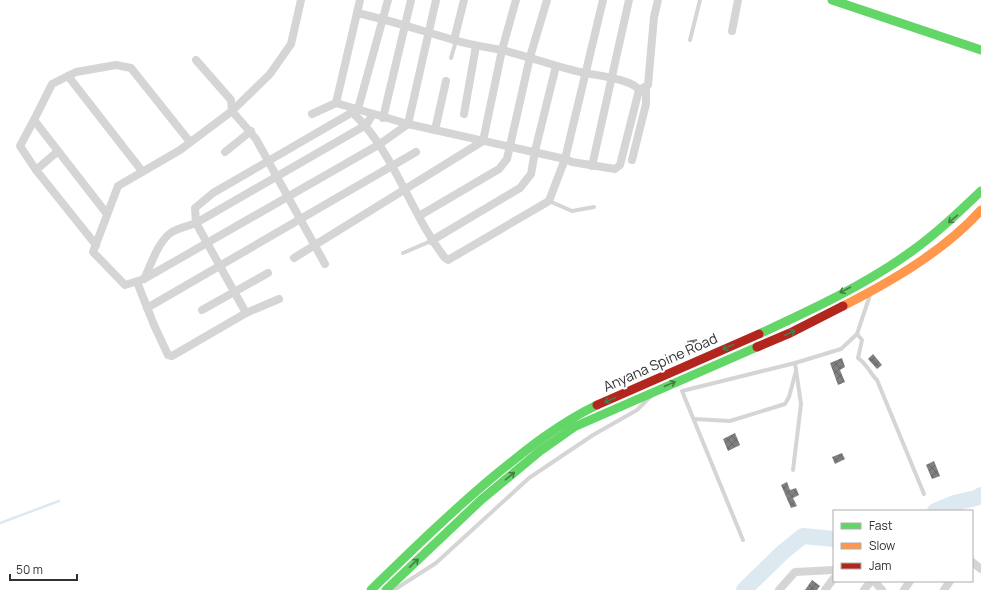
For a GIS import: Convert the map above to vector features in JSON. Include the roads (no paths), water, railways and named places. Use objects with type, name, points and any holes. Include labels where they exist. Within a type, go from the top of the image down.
[{"type":"main road","points":[[832,0],[981,50]]},
{"type":"main road","name":"Anyana Spine Road","points":[[371,590],[419,542],[475,493],[533,444],[569,420],[607,401],[782,323],[865,280],[931,238],[962,212],[981,191]]},
{"type":"main road","name":"Anyana Spine Road","points":[[386,590],[481,500],[540,451],[574,427],[790,333],[872,291],[940,247],[981,210]]},
{"type":"street","points":[[301,0],[291,44],[270,74],[232,111],[190,142],[118,186],[93,252],[124,285],[141,281],[207,244],[380,144],[408,124],[436,0]]},
{"type":"street","points":[[336,103],[360,0]]},
{"type":"street","points":[[246,313],[196,222],[195,208],[213,193],[356,111],[388,0]]},
{"type":"street","points":[[383,118],[411,0]]},
{"type":"street","points":[[455,40],[464,0]]},
{"type":"street","points":[[294,258],[484,141],[502,50],[516,0]]},
{"type":"street","points":[[419,216],[499,169],[507,159],[511,147],[530,58],[547,0]]},
{"type":"street","points":[[356,111],[380,144],[431,241],[445,258],[451,259],[549,201],[565,159],[603,0]]},
{"type":"street","points":[[592,166],[629,0]]},
{"type":"street","points":[[312,114],[336,103],[356,111],[373,114],[408,124],[535,151],[572,162],[615,169],[620,165],[642,89],[648,85],[654,17],[658,0]]},
{"type":"street","points":[[732,31],[738,0]]},
{"type":"street","points":[[357,13],[405,24],[428,33],[476,46],[502,50],[585,74],[612,78],[635,85],[642,89],[646,104],[632,160]]},
{"type":"street","points":[[464,114],[476,46]]},
{"type":"street","points":[[196,60],[231,100],[232,111],[251,131],[325,264]]},
{"type":"street","points":[[96,244],[36,170],[20,146],[52,84],[76,72],[116,65],[131,68],[190,142]]},
{"type":"street","points":[[431,241],[520,188],[532,174],[535,151],[556,66]]},
{"type":"street","points":[[68,76],[142,171]]},
{"type":"street","points":[[435,130],[446,82]]},
{"type":"street","points":[[279,299],[246,313],[172,356],[168,355],[147,308],[141,281],[166,237],[172,232],[196,222],[366,125],[373,114]]},
{"type":"street","points":[[34,120],[107,214]]},
{"type":"street","points":[[225,152],[251,131]]},
{"type":"street","points":[[36,170],[58,152]]},
{"type":"street","points":[[147,308],[300,221],[416,152]]},
{"type":"street","points":[[202,310],[268,274]]},
{"type":"street","points":[[973,563],[981,569]]},
{"type":"street","points":[[779,590],[795,572],[833,570]]},
{"type":"street","points":[[825,590],[833,579]]},
{"type":"street","points":[[864,590],[870,582]]},
{"type":"street","points":[[875,582],[882,590]]},
{"type":"lane","points":[[690,40],[700,0]]},
{"type":"lane","points":[[451,58],[455,40]]},
{"type":"lane","points":[[549,201],[572,211],[594,207]]},
{"type":"lane","points":[[403,253],[431,241]]},
{"type":"lane","points":[[742,540],[682,391],[841,349],[857,334],[872,291]]},
{"type":"lane","points":[[857,334],[862,340],[858,358],[864,361],[870,373],[877,380],[924,494]]},
{"type":"lane","points":[[793,470],[801,404],[795,362]]},
{"type":"lane","points":[[694,419],[730,421],[785,404],[789,398],[796,372]]},
{"type":"lane","points":[[394,590],[436,563],[529,478],[593,435],[637,410],[657,390]]},
{"type":"waterway","points":[[937,510],[954,503],[976,498],[981,495]]},
{"type":"waterway","points":[[0,523],[59,501]]},
{"type":"waterway","points":[[744,590],[783,552],[803,536],[833,539]]}]
